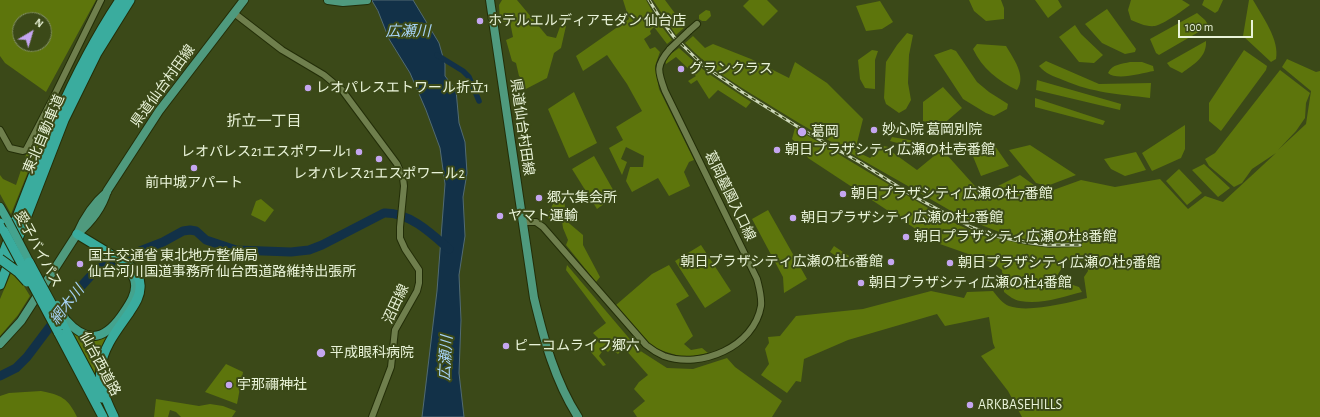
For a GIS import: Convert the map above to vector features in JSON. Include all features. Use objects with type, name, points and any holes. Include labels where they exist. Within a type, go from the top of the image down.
[{"type":"highway","name":"東北自動車道","points":[[0,260],[42,152],[63,103],[90,49],[120,0]]},
{"type":"highway","name":"東北自動車道","points":[[0,285],[67,113],[97,53],[130,0]]},
{"type":"highway","name":"愛子バイパス","points":[[0,207],[4,225],[51,320],[62,326]]},
{"type":"highway","name":"愛子バイパス","points":[[4,225],[29,262],[62,326]]},
{"type":"highway","points":[[77,234],[134,270],[139,278],[140,292],[136,301],[106,348],[100,368],[103,389],[113,417]]},
{"type":"highway","points":[[0,260],[22,277],[51,320]]},
{"type":"highway","points":[[62,326],[89,335],[100,335],[114,326],[132,299],[135,288],[134,278],[124,265]]},
{"type":"highway","points":[[62,326],[99,417]]},
{"type":"highway","name":"仙台西道路","points":[[62,326],[103,417]]},
{"type":"highway","name":"仙台西道路","points":[[62,326],[113,417]]},
{"type":"main road","name":"県道仙台村田線","points":[[0,344],[21,321],[77,234],[88,225],[104,203],[108,191],[159,111],[244,0]]},
{"type":"main road","points":[[328,0],[343,2],[367,0]]},
{"type":"main road","name":"県道仙台村田線","points":[[490,0],[534,298],[541,328],[554,369],[570,404],[578,417]]},
{"type":"street","points":[[0,130],[10,148],[23,151],[26,150],[54,98],[101,0]]},
{"type":"street","name":"沼田線","points":[[234,13],[282,50],[324,75],[342,90],[379,139],[400,170],[403,178],[404,186],[400,238],[402,244],[419,270],[419,283],[417,291],[396,330],[391,367],[372,417]]},
{"type":"street","name":"葛岡墓園入口線","points":[[523,222],[536,222],[543,227],[641,339],[653,350],[664,356],[697,360],[728,349],[739,342],[753,326],[761,305],[757,279],[665,91],[659,72],[660,64],[664,56],[697,24]]},
{"type":"green space","points":[[0,0],[96,0],[46,92],[5,63],[0,56]]},
{"type":"green space","points":[[502,0],[517,0],[547,36],[556,38],[562,21],[566,26],[561,48],[554,53],[547,78],[524,90],[520,84],[523,79],[519,76],[516,63],[512,61],[506,40],[513,37],[510,22],[500,22],[499,5]]},
{"type":"green space","points":[[623,0],[646,0],[659,23],[672,40],[667,44],[654,27],[650,31],[651,34],[644,39],[650,49],[655,47],[660,52],[655,66],[659,89],[694,160],[689,162],[684,172],[690,186],[669,196],[658,178],[632,192],[626,181],[630,167],[643,167],[644,156],[626,147],[621,159],[627,162],[622,175],[609,148],[623,140],[616,127],[642,111],[627,84],[607,55],[583,71],[576,56],[629,19]]},
{"type":"green space","points":[[653,0],[665,0],[685,27],[676,35]]},
{"type":"green space","points":[[749,0],[767,0],[778,11],[763,26],[743,6]]},
{"type":"green space","points":[[969,0],[1001,0],[1004,8],[1004,19],[986,21],[974,11]]},
{"type":"green space","points":[[1035,0],[1058,0],[1062,7],[1048,18]]},
{"type":"green space","points":[[1131,0],[1182,0],[1190,5],[1163,23],[1155,26],[1148,26],[1131,20],[1128,10]]},
{"type":"green space","points":[[1204,0],[1223,0],[1218,11],[1215,13],[1202,5]]},
{"type":"green space","points":[[1249,0],[1253,0],[1273,36],[1277,52],[1276,59],[1271,62],[1243,36]]},
{"type":"green space","points":[[880,1],[893,22],[882,29],[866,31],[856,6]]},
{"type":"green space","points":[[1107,9],[1136,49],[1135,52],[1125,54],[1102,43],[1085,24]]},
{"type":"green space","points":[[706,10],[710,11],[711,16],[706,21],[702,21],[699,19],[699,15]]},
{"type":"green space","points":[[1197,13],[1209,26],[1159,55],[1156,53],[1150,39]]},
{"type":"green space","points":[[1075,25],[1081,34],[1103,55],[1094,63],[1079,62],[1059,37]]},
{"type":"green space","points":[[907,33],[913,35],[909,55],[908,83],[911,100],[906,109],[899,113],[886,104],[884,98],[886,62]]},
{"type":"green space","points":[[693,36],[705,48],[713,44],[751,59],[789,78],[795,62],[827,83],[863,119],[855,151],[870,158],[884,146],[893,148],[892,152],[917,170],[934,156],[920,149],[890,141],[892,137],[938,145],[982,194],[1020,175],[1045,193],[1081,180],[1115,187],[1160,179],[1188,209],[1205,196],[1223,202],[1276,153],[1252,169],[1242,183],[1234,187],[1209,166],[1205,159],[1215,153],[1280,70],[1310,93],[1306,103],[1305,118],[1296,131],[1278,150],[1306,124],[1311,91],[1282,67],[1287,59],[1316,72],[1320,71],[1320,417],[1022,417],[1008,391],[981,356],[995,348],[989,317],[945,326],[937,314],[848,340],[804,359],[801,382],[796,381],[787,393],[761,375],[769,364],[765,349],[769,343],[768,337],[780,336],[796,316],[863,309],[931,291],[964,298],[967,292],[993,291],[1002,302],[1009,306],[1017,308],[1037,308],[1087,298],[1084,277],[1088,271],[1086,261],[1067,260],[1053,282],[1057,287],[1070,284],[1079,287],[1082,292],[1036,302],[1014,299],[1004,292],[1002,270],[991,262],[937,243],[808,158],[805,151],[792,139],[795,128],[948,220],[978,234],[1027,245],[1050,248],[1082,247],[1082,242],[1051,243],[1027,240],[991,229],[958,215],[821,136],[728,79],[695,53],[685,43]]},
{"type":"green space","points":[[1206,41],[1206,47],[1199,60],[1182,73],[1170,67],[1167,63]]},
{"type":"green space","points":[[977,44],[1006,46],[1020,73],[1020,85],[1017,90],[997,78],[986,68],[973,49]]},
{"type":"green space","points":[[679,48],[706,72],[751,102],[746,108],[718,90],[709,99],[697,80],[691,84],[688,81],[696,76],[676,57],[666,64],[665,61],[670,52],[672,53]]},
{"type":"green space","points":[[951,49],[956,51],[977,82],[989,92],[1008,104],[1007,109],[994,116],[986,113],[963,99],[934,55]]},
{"type":"green space","points":[[872,50],[878,51],[875,60],[875,89],[865,88],[860,79],[858,60]]},
{"type":"green space","points":[[1244,50],[1267,66],[1266,70],[1221,131],[1209,121],[1209,103]]},
{"type":"green space","points":[[1046,61],[1099,84],[1151,83],[1150,98],[1085,88],[1044,71],[1039,66]]},
{"type":"green space","points":[[1130,62],[1142,62],[1153,66],[1154,71],[1137,75],[1123,76],[1108,73],[1115,66]]},
{"type":"green space","points":[[1037,80],[1121,104],[1120,110],[1036,90]]},
{"type":"green space","points":[[943,87],[962,108],[941,126],[923,121],[923,102]]},
{"type":"green space","points":[[574,92],[597,143],[569,158],[548,109]]},
{"type":"green space","points":[[1035,98],[1105,121],[1103,125],[1035,107]]},
{"type":"green space","points":[[51,109],[53,110],[11,214],[0,194],[0,175],[3,179],[16,185],[26,155]]},
{"type":"green space","points":[[1185,125],[1185,149],[1181,158],[1152,171],[1142,153]]},
{"type":"green space","points":[[1030,145],[1076,175],[1047,186],[1036,183],[1009,150]]},
{"type":"green space","points":[[995,146],[1009,166],[981,176],[972,154]]},
{"type":"green space","points":[[1136,152],[1146,170],[1125,176],[1111,169],[1104,159]]},
{"type":"green space","points":[[594,156],[616,195],[597,209],[572,169]]},
{"type":"green space","points":[[1204,164],[1230,188],[1218,197],[1192,170]]},
{"type":"green space","points":[[1179,169],[1202,193],[1187,205],[1166,181]]},
{"type":"green space","points":[[563,193],[565,207],[558,211],[551,222],[547,216],[555,200]]},
{"type":"green space","points":[[261,199],[274,210],[265,222],[251,215],[256,201]]},
{"type":"green space","points":[[768,210],[807,279],[784,293],[783,277],[752,219]]},
{"type":"green space","points":[[564,219],[583,235],[583,245],[600,277],[596,282],[566,245],[568,240],[563,228],[562,221]]},
{"type":"green space","points":[[701,245],[731,291],[705,308],[675,261]]},
{"type":"green space","points":[[834,246],[849,256],[845,262],[830,252]]},
{"type":"green space","points":[[567,265],[639,350],[667,368],[693,369],[727,358],[735,367],[782,401],[772,417],[637,417],[633,411],[645,401],[634,389],[639,382],[648,375],[624,348],[618,354],[611,349],[608,352],[604,349],[599,356],[606,365],[603,366],[590,351],[599,339],[593,333],[606,323],[566,270]]},
{"type":"green space","points":[[669,265],[689,296],[676,304],[693,336],[684,344],[691,350],[702,348],[708,353],[683,357],[656,349],[642,337],[616,305],[652,274]]},
{"type":"green space","points":[[11,273],[22,283],[30,296],[18,315],[0,336],[0,299]]},
{"type":"green space","points":[[70,329],[96,338],[113,333],[99,383]]},
{"type":"green space","points":[[226,364],[243,372],[237,404],[205,392]]},
{"type":"green space","points":[[41,391],[63,398],[70,405],[77,417],[0,417],[0,396],[9,393]]},
{"type":"green space","points":[[156,399],[199,406],[210,404],[223,406],[236,411],[232,417],[181,417],[176,412],[170,410],[168,417],[154,417]]},
{"type":"water","name":"広瀬川","points":[[372,0],[413,0],[439,43],[445,64],[445,76],[456,90],[459,123],[465,142],[467,173],[463,197],[465,236],[459,275],[461,320],[459,373],[464,417],[422,417],[437,291],[445,184],[440,148],[426,110],[410,73],[389,39]]},
{"type":"waterway","points":[[437,55],[463,71],[469,77],[479,101]]},
{"type":"waterway","name":"網木川","points":[[0,376],[16,368],[27,357],[76,292],[96,270],[109,263],[163,242],[183,231],[196,231],[206,240],[236,250],[291,252],[309,250],[322,245],[384,213],[402,216],[411,220],[435,236],[449,249]]},
{"type":"railway","points":[[649,0],[674,37],[704,66],[742,92],[803,130],[861,163],[913,196],[971,227],[995,236],[1046,245],[1080,245]]},
{"type":"place","name":"ホテルエルディアモダン 仙台店","points":[[480,21]]},
{"type":"place","name":"グランクラス","points":[[681,69]]},
{"type":"place","name":"レオパレスエトワール折立1","points":[[308,88]]},
{"type":"place","name":"妙心院 葛岡別院","points":[[874,130]]},
{"type":"place","name":"葛岡","points":[[802,132]]},
{"type":"place","name":"朝日プラザシティ広瀬の杜壱番館","points":[[777,150]]},
{"type":"place","name":"レオパレス21エスポワール1","points":[[359,152]]},
{"type":"place","name":"レオパレス21エスポワール2","points":[[379,159]]},
{"type":"place","name":"前中城アパート","points":[[194,168]]},
{"type":"place","name":"朝日プラザシティ広瀬の杜7番館","points":[[843,194]]},
{"type":"place","name":"郷六集会所","points":[[539,198]]},
{"type":"place","name":"ヤマト運輸","points":[[500,216]]},
{"type":"place","name":"朝日プラザシティ広瀬の杜2番館","points":[[793,218]]},
{"type":"place","name":"朝日プラザシティ広瀬の杜8番館","points":[[906,237]]},
{"type":"place","name":"朝日プラザシティ広瀬の杜6番館","points":[[891,262]]},
{"type":"place","name":"朝日プラザシティ広瀬の杜9番館","points":[[950,263]]},
{"type":"place","name":"国土交通省 東北地方整備局 仙台河川国道事務所 仙台西道路維持出張所","points":[[80,264]]},
{"type":"place","name":"朝日プラザシティ広瀬の杜4番館","points":[[861,283]]},
{"type":"place","name":"ピーコムライフ郷六","points":[[506,346]]},
{"type":"place","name":"平成眼科病院","points":[[321,353]]},
{"type":"place","name":"宇那禰神社","points":[[229,385]]},
{"type":"place","name":"ARKBASEHILLS","points":[[970,405]]},
{"type":"district","name":"折立一丁目","points":[[264,121]]}]
